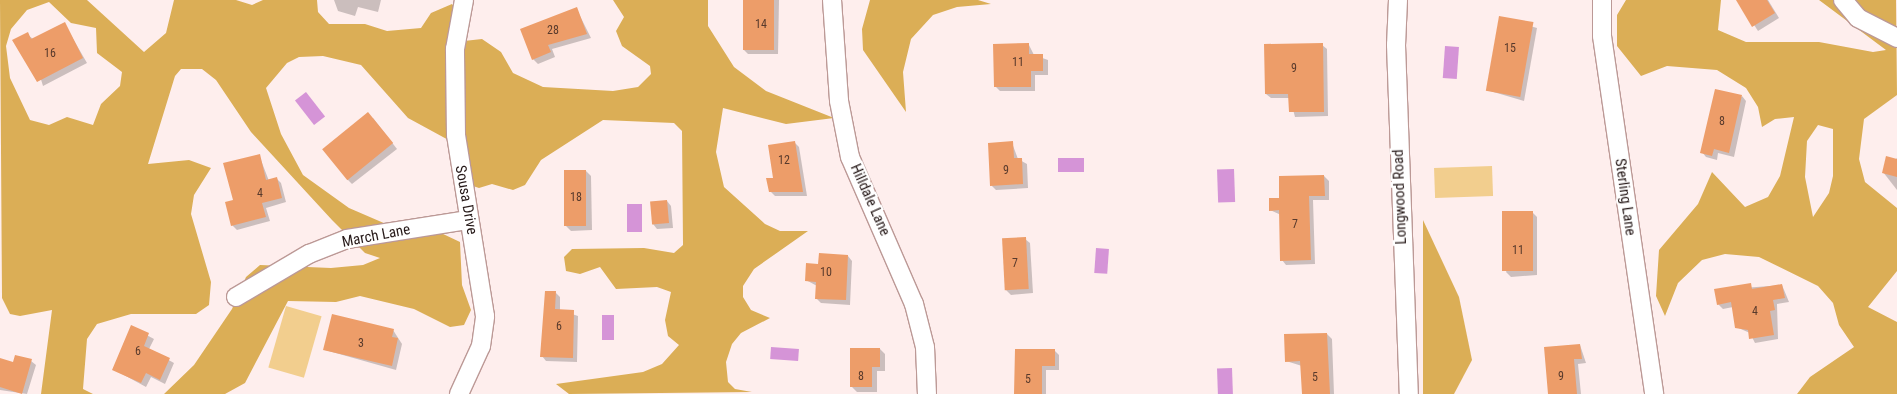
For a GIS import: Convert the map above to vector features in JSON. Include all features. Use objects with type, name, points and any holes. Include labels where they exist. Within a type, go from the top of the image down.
[{"type":"street","name":"Sousa Drive","points":[[459,394],[480,346],[485,316],[456,135],[454,86],[464,0]]},
{"type":"street","name":"Hilldale Lane","points":[[832,0],[839,101],[850,157],[914,304],[925,348],[927,394]]},
{"type":"street","name":"Longwood Road","points":[[1398,0],[1396,64],[1409,394]]},
{"type":"street","name":"Sterling Lane","points":[[1602,0],[1602,36],[1654,394]]},
{"type":"street","points":[[1843,0],[1858,18],[1897,38]]},
{"type":"street","name":"March Lane","points":[[236,296],[309,254],[347,239],[469,220]]},
{"type":"shaded area","points":[[0,0],[87,0],[144,52],[166,33],[174,0],[236,0],[252,5],[263,0],[317,0],[318,12],[329,24],[365,24],[387,31],[421,28],[431,13],[452,4],[458,12],[464,41],[482,39],[501,52],[513,73],[543,87],[613,91],[638,87],[651,74],[650,66],[622,46],[616,31],[624,17],[613,0],[708,0],[708,26],[734,67],[766,91],[834,118],[786,124],[723,108],[716,152],[724,187],[765,224],[780,231],[808,231],[754,269],[743,286],[743,297],[751,310],[770,318],[741,333],[732,344],[726,362],[728,382],[735,389],[752,392],[569,394],[556,384],[643,372],[662,364],[679,345],[668,336],[665,320],[671,292],[657,287],[616,289],[600,267],[580,274],[566,271],[564,257],[572,249],[644,248],[674,253],[683,245],[682,131],[674,123],[603,120],[541,160],[525,185],[513,190],[492,184],[479,188],[473,186],[465,149],[408,118],[361,65],[323,56],[299,57],[287,63],[266,88],[281,134],[303,175],[349,208],[393,227],[441,233],[460,242],[462,285],[471,310],[464,325],[450,327],[414,309],[360,296],[336,302],[288,301],[245,383],[225,394],[164,394],[194,365],[232,309],[246,277],[260,265],[331,268],[363,265],[380,258],[365,253],[332,220],[251,132],[216,80],[202,69],[181,69],[175,76],[148,164],[189,160],[211,168],[194,195],[191,214],[211,282],[209,305],[196,314],[131,314],[97,324],[87,339],[83,389],[93,394],[41,394],[52,310],[20,316],[10,314],[2,298]],"holes":[[[49,2],[71,23],[96,28],[97,53],[122,72],[120,86],[101,104],[93,125],[67,117],[49,125],[30,120],[10,78],[6,46],[11,29],[27,10]]]},
{"type":"shaded area","points":[[870,0],[978,0],[991,4],[957,7],[933,15],[911,39],[903,72],[906,112],[863,50],[862,29]]},
{"type":"shaded area","points":[[1626,0],[1721,0],[1718,30],[1746,42],[1819,42],[1873,52],[1886,50],[1819,0],[1896,0],[1897,95],[1864,119],[1859,159],[1865,182],[1897,208],[1897,271],[1868,307],[1897,322],[1897,394],[1797,394],[1810,377],[1854,347],[1839,325],[1833,303],[1818,286],[1759,257],[1725,254],[1702,260],[1678,283],[1665,316],[1656,296],[1659,250],[1698,204],[1712,172],[1745,207],[1768,197],[1780,176],[1794,117],[1775,119],[1762,127],[1758,107],[1746,88],[1717,70],[1667,66],[1641,76],[1617,46],[1617,15]],"holes":[[[1818,125],[1833,129],[1833,176],[1829,193],[1813,217],[1805,177],[1807,141]]]},
{"type":"shaded area","points":[[1445,46],[1459,47],[1457,79],[1443,78]]},
{"type":"shaded area","points":[[306,92],[325,116],[314,125],[295,101]]},
{"type":"shaded area","points":[[1058,158],[1084,158],[1084,172],[1058,172]]},
{"type":"shaded area","points":[[1492,166],[1493,196],[1435,198],[1434,168]]},
{"type":"shaded area","points":[[1234,169],[1235,202],[1218,203],[1217,170]]},
{"type":"shaded area","points":[[627,204],[642,204],[642,232],[627,232]]},
{"type":"shaded area","points":[[1423,220],[1459,297],[1472,360],[1454,394],[1423,394]]},
{"type":"shaded area","points":[[1096,248],[1109,249],[1107,274],[1094,273]]},
{"type":"shaded area","points":[[286,306],[322,316],[304,378],[268,368]]},
{"type":"shaded area","points":[[602,315],[614,315],[614,340],[602,340]]},
{"type":"shaded area","points":[[771,347],[799,349],[798,361],[770,359]]},
{"type":"shaded area","points":[[1232,368],[1233,394],[1218,394],[1217,369]]},
{"type":"building","points":[[743,0],[774,0],[774,50],[743,50]]},
{"type":"building","points":[[1736,0],[1767,0],[1775,13],[1752,27]]},
{"type":"building","points":[[577,7],[587,34],[548,45],[551,52],[532,60],[520,29]]},
{"type":"building","points":[[1499,16],[1533,22],[1520,97],[1486,91]]},
{"type":"building","points":[[65,22],[83,58],[37,82],[12,40],[28,32],[31,39]]},
{"type":"building","points":[[1029,43],[1029,54],[1043,54],[1043,71],[1031,71],[1031,87],[994,87],[993,44]]},
{"type":"building","points":[[1323,43],[1324,112],[1289,112],[1288,94],[1265,94],[1264,44]]},
{"type":"building","points":[[1715,89],[1742,95],[1729,153],[1714,149],[1712,156],[1700,153]]},
{"type":"building","points":[[368,112],[393,143],[347,180],[322,149]]},
{"type":"building","points":[[795,141],[803,192],[769,192],[766,178],[773,178],[768,145]]},
{"type":"building","points":[[1013,141],[1014,158],[1022,158],[1023,184],[990,186],[988,143]]},
{"type":"building","points":[[260,154],[266,180],[277,177],[282,198],[262,203],[266,217],[231,226],[225,202],[233,200],[223,163]]},
{"type":"building","points":[[1886,156],[1897,159],[1897,177],[1882,173]]},
{"type":"building","points":[[564,170],[586,170],[586,226],[564,226]]},
{"type":"building","points":[[1324,175],[1325,196],[1309,196],[1311,260],[1280,261],[1279,210],[1269,211],[1269,198],[1279,198],[1279,176]]},
{"type":"building","points":[[667,200],[669,223],[652,224],[650,201]]},
{"type":"building","points":[[1502,211],[1533,211],[1533,271],[1502,271]]},
{"type":"building","points":[[1026,237],[1029,289],[1005,290],[1002,238]]},
{"type":"building","points":[[819,253],[848,255],[846,300],[815,299],[816,282],[805,281],[806,263],[818,264]]},
{"type":"building","points":[[1751,283],[1752,289],[1782,284],[1785,298],[1773,300],[1775,310],[1770,311],[1774,335],[1749,339],[1748,330],[1735,328],[1731,302],[1717,305],[1714,289]]},
{"type":"building","points":[[545,291],[556,291],[555,309],[574,310],[573,358],[540,357]]},
{"type":"building","points":[[332,314],[394,329],[392,337],[398,338],[392,366],[323,350]]},
{"type":"building","points":[[131,325],[149,333],[144,346],[170,358],[160,380],[146,373],[141,383],[112,370]]},
{"type":"building","points":[[1327,333],[1330,394],[1302,394],[1300,361],[1285,362],[1284,334]]},
{"type":"building","points":[[1580,344],[1582,359],[1574,359],[1577,394],[1548,394],[1544,347]]},
{"type":"building","points":[[850,348],[880,348],[880,367],[872,367],[872,387],[850,387]]},
{"type":"building","points":[[1015,349],[1055,349],[1055,366],[1042,366],[1042,394],[1014,394]]},
{"type":"building","points":[[15,355],[32,359],[22,394],[0,387],[0,358],[13,362]]}]
